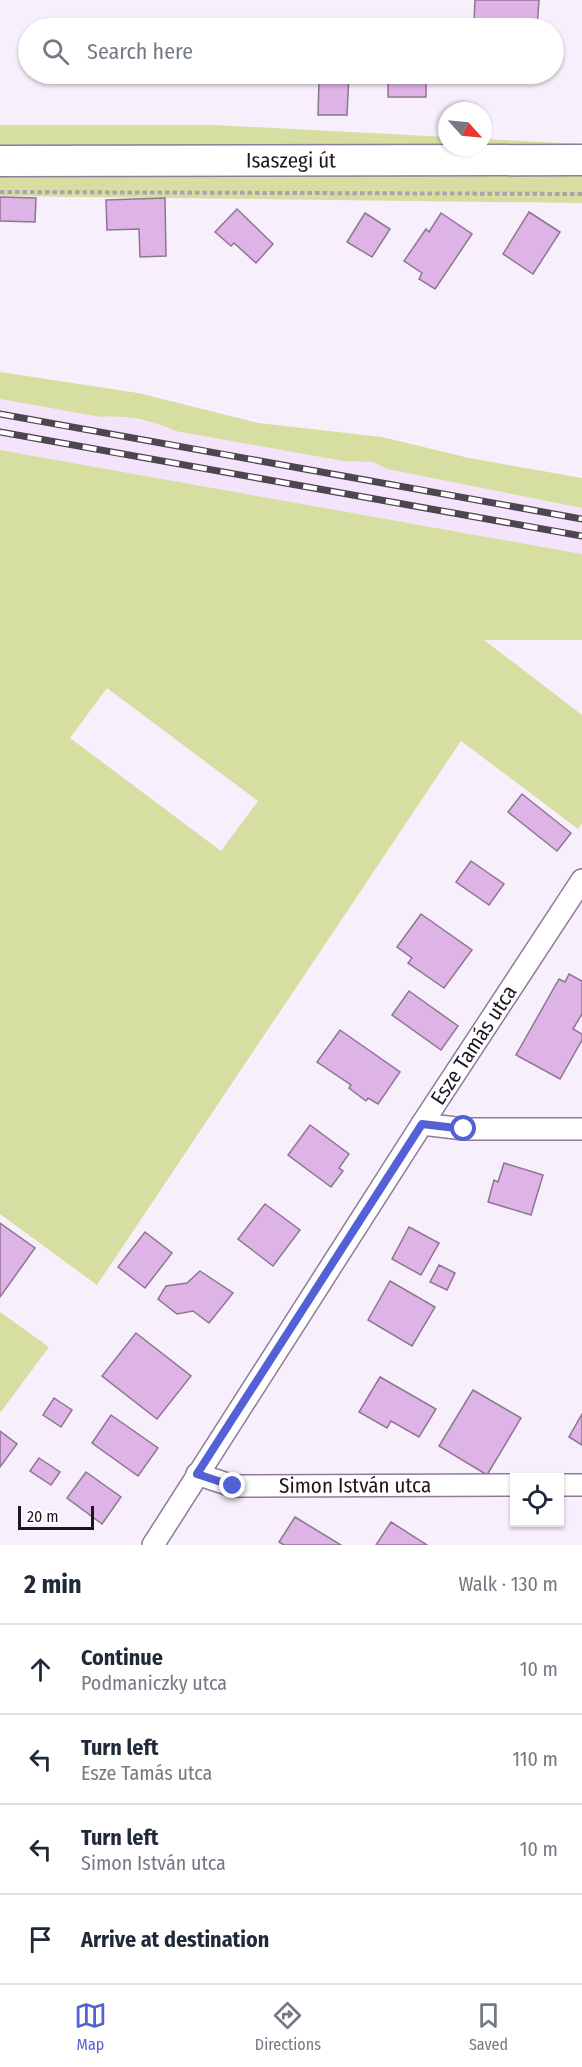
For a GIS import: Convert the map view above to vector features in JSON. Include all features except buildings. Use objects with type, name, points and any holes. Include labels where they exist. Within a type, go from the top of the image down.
[{"type":"main road","name":"Isaszegi út","points":[[0,162],[582,160]]},
{"type":"street","name":"Esze Tamás utca","points":[[153,1545],[422,1124],[582,880]]},
{"type":"street","points":[[422,1124],[464,1129],[582,1129]]},
{"type":"street","name":"Simon István utca","points":[[197,1474],[233,1486],[510,1485]]},
{"type":"street","points":[[564,1485],[582,1485]]},
{"type":"path","points":[[0,192],[582,194]]},
{"type":"shaded area","points":[[0,399],[101,417],[116,416],[160,424],[175,431],[343,461],[373,462],[387,469],[582,508],[582,554],[0,450]]},
{"type":"green space","points":[[0,125],[214,125],[438,137],[438,156],[492,156],[492,139],[582,144],[582,203],[0,196]]},
{"type":"green space","points":[[0,372],[138,393],[258,423],[382,437],[469,458],[582,478],[582,508],[387,469],[373,462],[343,461],[175,431],[139,419],[101,417],[0,399]]},
{"type":"green space","points":[[0,450],[582,554],[582,640],[484,640],[582,715],[582,823],[578,829],[461,741],[97,1285],[0,1214]],"holes":[[[107,688],[258,801],[221,851],[70,738]]]},
{"type":"green space","points":[[0,1312],[49,1347],[0,1413]]},
{"type":"railway","points":[[0,414],[582,519]]},
{"type":"railway","points":[[0,432],[582,536]]},
{"type":"route","points":[[233,1486],[197,1474],[422,1124],[464,1129]]}]
